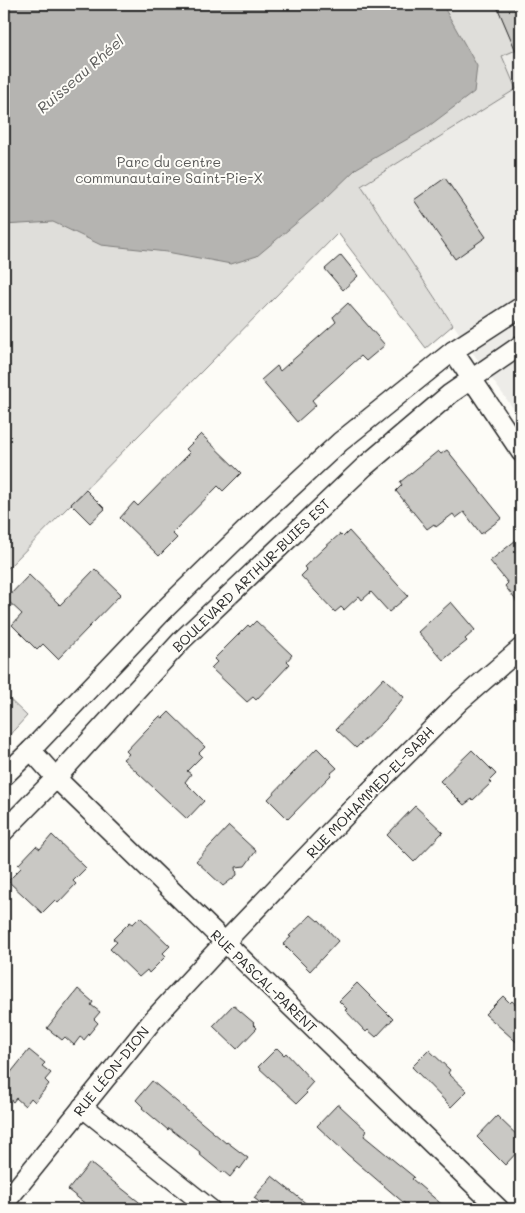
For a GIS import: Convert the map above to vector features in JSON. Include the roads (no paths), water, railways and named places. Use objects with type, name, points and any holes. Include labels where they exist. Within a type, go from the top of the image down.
[{"type":"street","points":[[4,776],[166,608],[257,519],[340,442],[453,351],[521,307]]},
{"type":"street","name":"BOULEVARD ARTHUR-BUIES EST","points":[[4,831],[56,778],[182,640],[364,467],[450,394],[521,345]]},
{"type":"street","points":[[453,351],[521,452]]},
{"type":"street","name":"RUE MOHAMMED-EL-SABH","points":[[224,943],[348,813],[460,701],[521,648]]},
{"type":"street","name":"RUE PASCAL-PARENT","points":[[30,750],[56,778],[224,943],[499,1209]]},
{"type":"street","name":"RUE LÉON-DION","points":[[4,1204],[153,1020],[224,943]]},
{"type":"street","points":[[82,1107],[210,1209]]},
{"type":"water","name":"Ruisseau Rhéel","points":[[4,4],[442,4],[477,66],[474,92],[425,129],[357,168],[325,199],[257,256],[231,264],[167,252],[101,245],[53,222],[4,225]]},
{"type":"park label","name":"Parc du centre communautaire Saint-Pie-X","points":[[169,170]]}]
